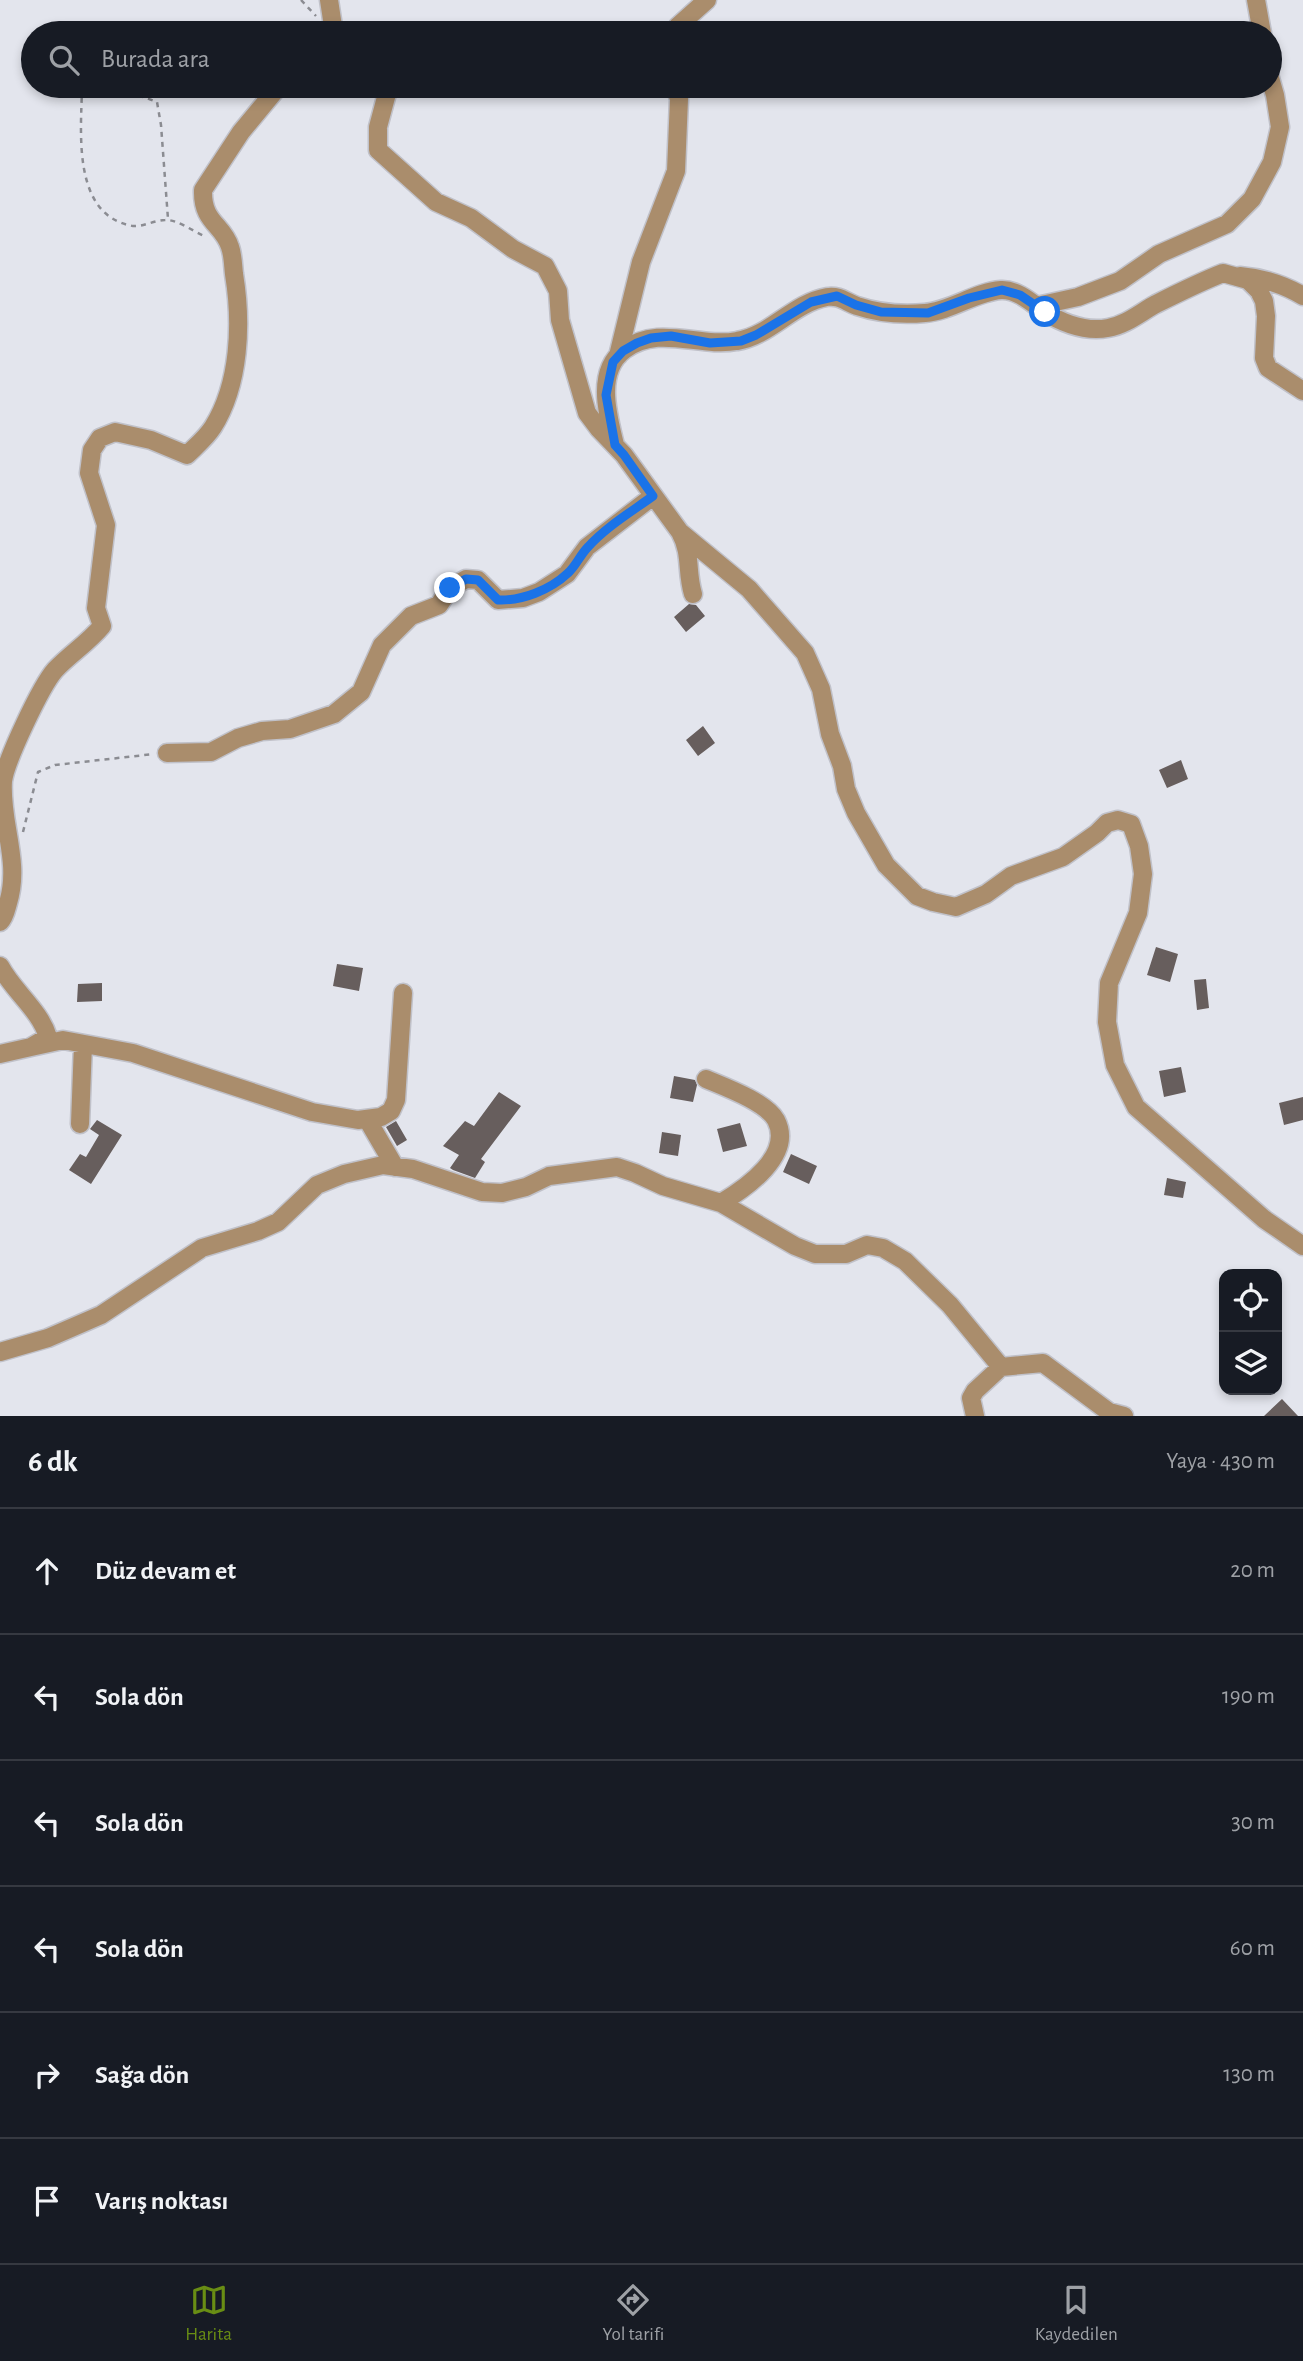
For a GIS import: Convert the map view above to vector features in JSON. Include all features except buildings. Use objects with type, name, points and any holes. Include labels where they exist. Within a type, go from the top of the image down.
[{"type":"street","points":[[329,0],[332,21]]},
{"type":"street","points":[[684,21],[707,0]]},
{"type":"street","points":[[1256,0],[1260,21]]},
{"type":"street","points":[[0,922],[13,888],[12,856],[3,805],[4,778],[17,743],[44,687],[55,670],[89,642],[102,626],[96,608],[106,525],[89,473],[92,450],[100,438],[115,432],[151,440],[187,455],[213,427],[226,397],[239,342],[239,302],[230,246],[207,216],[203,190],[241,132],[269,98]]},
{"type":"street","points":[[386,98],[378,127],[378,150],[436,202],[471,218],[513,249],[545,266],[558,292],[560,320],[587,413],[624,455],[680,532],[688,547],[688,576],[693,594]]},
{"type":"street","points":[[615,445],[606,395],[610,370],[618,356],[640,262],[676,171],[679,98]]},
{"type":"street","points":[[1037,306],[1079,297],[1121,281],[1159,254],[1227,224],[1252,199],[1272,162],[1280,127],[1274,98]]},
{"type":"street","points":[[618,356],[637,343],[651,338],[671,336],[710,343],[741,341],[811,302],[837,296],[881,312],[928,313],[969,298],[1002,290],[1020,295],[1078,327],[1110,328],[1223,273],[1263,278],[1303,296]]},
{"type":"street","points":[[1234,275],[1248,280],[1264,301],[1264,358],[1268,368],[1303,391]]},
{"type":"street","points":[[167,754],[211,752],[238,738],[262,731],[290,729],[334,714],[360,692],[382,645],[411,616],[439,605],[450,588],[466,579],[478,580],[498,600],[508,601],[539,592],[567,574],[587,547],[653,496]]},
{"type":"street","points":[[680,532],[749,589],[805,653],[821,689],[830,734],[856,813],[886,865],[917,896],[956,907],[985,894],[1011,876],[1063,857],[1107,823],[1118,820],[1131,824],[1139,846],[1143,874],[1138,913],[1109,983],[1107,1022],[1115,1065],[1136,1107],[1264,1219],[1303,1246]]},
{"type":"street","points":[[0,966],[7,979],[44,1025],[48,1037],[31,1047]]},
{"type":"street","points":[[0,1054],[63,1040],[134,1053],[312,1112],[358,1120],[381,1117],[391,1111],[396,1100],[403,993]]},
{"type":"street","points":[[80,1124],[83,1044]]},
{"type":"street","points":[[706,1079],[753,1100],[775,1118],[778,1128],[778,1145],[769,1166],[745,1189],[721,1203]]},
{"type":"street","points":[[367,1119],[395,1167]]},
{"type":"street","points":[[0,1352],[48,1338],[101,1315],[202,1248],[278,1222],[317,1185],[363,1168],[383,1166],[413,1169],[482,1192],[502,1193],[549,1177],[617,1167],[663,1186],[721,1203],[795,1246],[815,1254],[846,1254],[867,1245],[883,1248],[905,1261],[950,1305],[1001,1367]]},
{"type":"street","points":[[975,1416],[971,1398],[1001,1367],[1042,1363],[1109,1412],[1124,1416]]},
{"type":"path","points":[[82,98],[83,160],[91,198],[109,216],[134,226],[168,219],[230,246]]},
{"type":"path","points":[[146,98],[157,102],[168,219]]},
{"type":"path","points":[[12,856],[16,854],[21,841],[38,772],[55,765],[167,754]]},
{"type":"route","points":[[450,588],[466,579],[478,580],[498,600],[508,601],[539,592],[567,574],[587,547],[653,496],[615,445],[607,410],[608,377],[613,362],[623,351],[637,343],[671,336],[710,343],[741,341],[811,302],[837,296],[881,312],[928,313],[969,298],[1002,290],[1020,295],[1045,312]]}]
